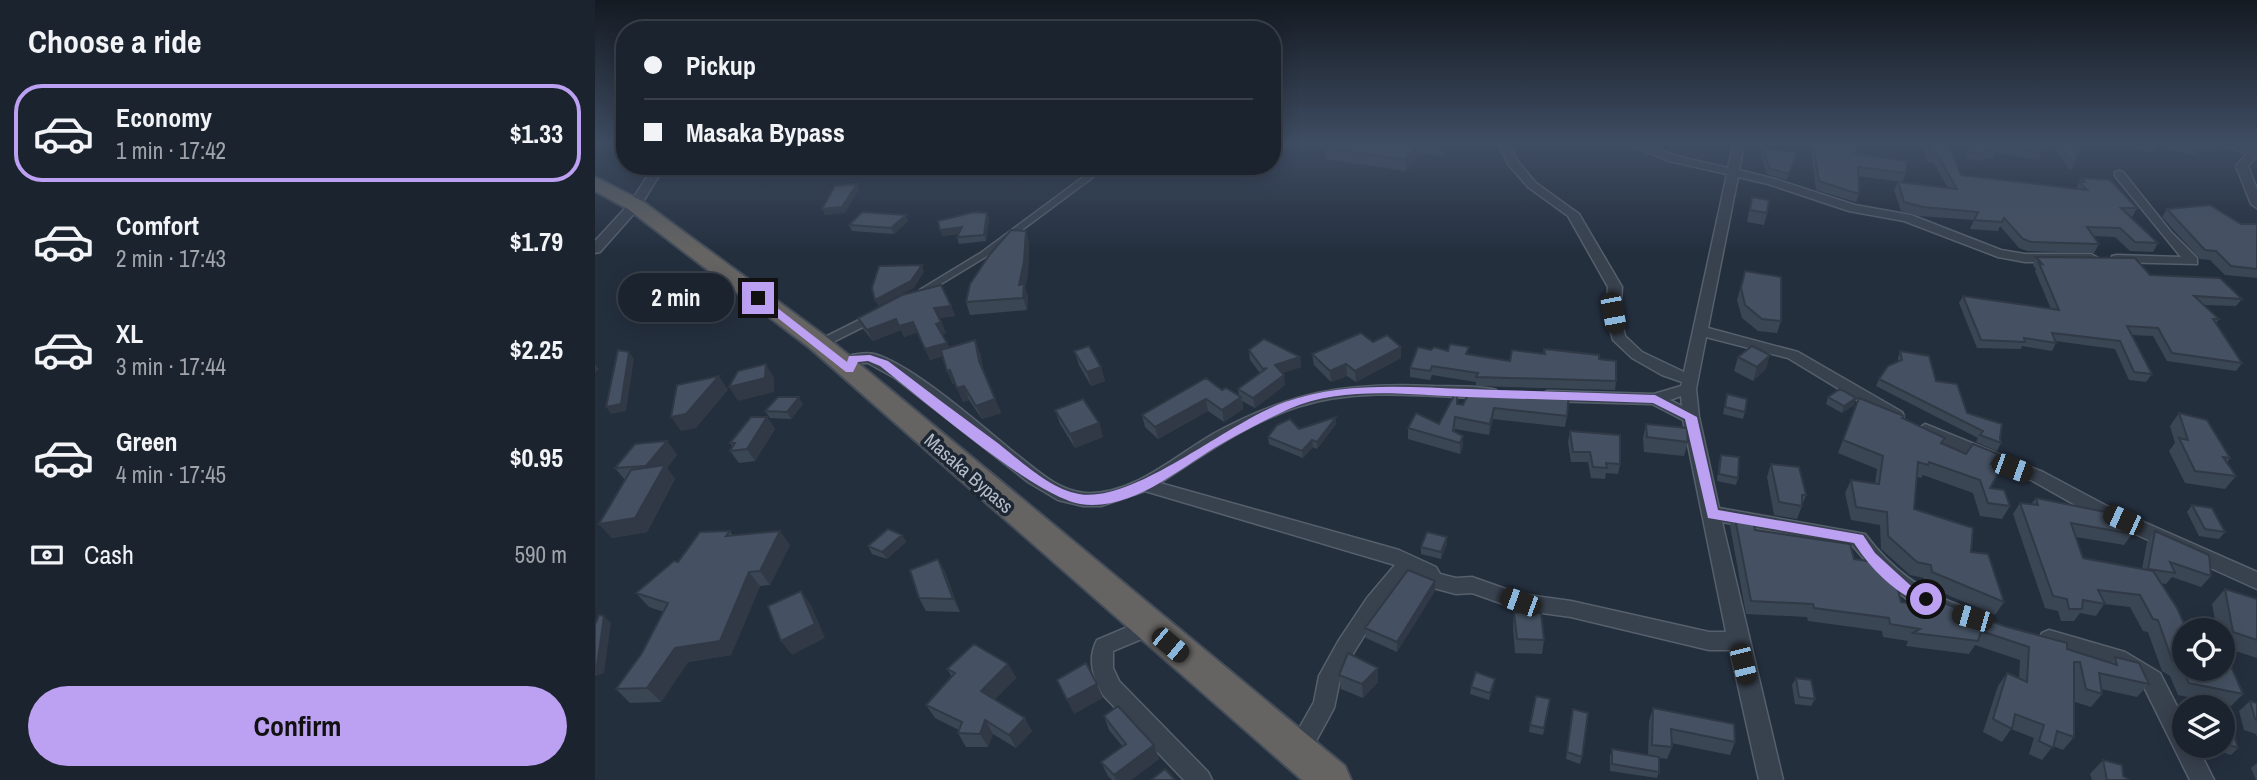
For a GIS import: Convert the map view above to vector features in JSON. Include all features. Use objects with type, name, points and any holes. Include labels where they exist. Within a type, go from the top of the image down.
[{"type":"highway","name":"Masaka Bypass","points":[[595,183],[635,205],[820,345],[1324,775]]},
{"type":"street","points":[[595,249],[635,205],[651,179]]},
{"type":"street","points":[[1527,179],[1573,214],[1615,287],[1613,313],[1618,337],[1637,355],[1689,385]]},
{"type":"street","points":[[1730,179],[1689,385],[1691,417],[1738,641],[1772,780]]},
{"type":"street","points":[[1762,179],[1853,208],[1907,218],[1998,253],[2025,258],[2192,261],[2167,236],[2123,179]]},
{"type":"street","points":[[2247,179],[2257,204]]},
{"type":"street","points":[[1701,331],[1793,355],[1933,434],[2037,476],[2099,510],[2257,581]]},
{"type":"street","points":[[849,370],[853,359],[870,358],[884,364],[1033,476],[1063,495],[1082,500],[1119,496],[1145,485],[1224,437],[1287,405],[1319,396],[1372,390],[1506,395]]},
{"type":"street","points":[[1532,396],[1655,399],[1689,385]]},
{"type":"street","points":[[1655,399],[1691,417]]},
{"type":"street","points":[[1145,485],[1238,513],[1334,536],[1392,555],[1429,572],[1433,580],[1457,586],[1472,585],[1520,602],[1571,609],[1709,641],[1738,641]]},
{"type":"street","points":[[1713,514],[1858,539],[1870,557],[1905,589],[1946,610],[1972,618]]},
{"type":"street","points":[[1324,775],[1303,741],[1327,701],[1328,679],[1342,659],[1347,640],[1381,591],[1407,564]]},
{"type":"street","points":[[1149,627],[1104,646],[1101,658],[1103,673],[1111,688],[1200,780]]},
{"type":"street","points":[[2024,632],[2136,667],[2152,680],[2172,719]]},
{"type":"street","points":[[2191,758],[2202,780]]},
{"type":"lane","points":[[914,296],[983,255],[1085,179]]},
{"type":"lane","points":[[820,345],[879,314]]},
{"type":"building","points":[[1858,179],[1859,194],[1819,181]]},
{"type":"building","points":[[1952,179],[1998,179],[2087,190],[2079,182],[2085,182],[2082,179],[2110,180],[2137,208],[2121,208],[2158,243],[2135,242],[2120,228],[2087,227],[2099,244],[2031,242],[2023,239],[2004,218],[2002,222],[1974,220],[1978,212],[1923,207],[1904,202],[1898,182],[1957,189]]},
{"type":"building","points":[[857,184],[842,207],[822,209],[835,186]]},
{"type":"building","points":[[1752,197],[1769,200],[1767,213],[1750,210]]},
{"type":"building","points":[[2210,205],[2241,224],[2257,224],[2257,269],[2231,266],[2216,251],[2205,250],[2167,209]]},
{"type":"building","points":[[862,212],[906,215],[891,228],[849,225]]},
{"type":"building","points":[[974,212],[987,213],[984,235],[957,237],[962,227],[940,230],[938,221]]},
{"type":"building","points":[[1011,230],[1026,231],[1019,285],[1024,284],[1023,298],[966,302],[970,284],[990,254]]},
{"type":"building","points":[[2036,257],[2135,258],[2150,275],[2220,278],[2242,299],[2194,296],[2219,319],[2213,319],[2242,363],[2172,353],[2158,328],[2127,326],[2152,374],[2134,372],[2120,341],[2052,333],[2056,343],[2024,338],[2025,342],[1981,340],[1963,296],[2059,310],[2039,263],[2042,264]]},
{"type":"building","points":[[922,265],[911,281],[875,300],[872,288],[879,266]]},
{"type":"building","points":[[1745,271],[1781,277],[1781,321],[1762,319],[1745,305],[1741,288]]},
{"type":"building","points":[[941,285],[951,306],[934,308],[941,322],[936,324],[947,343],[925,349],[913,322],[899,326],[896,319],[867,330],[858,318],[902,295]]},
{"type":"building","points":[[1361,333],[1373,342],[1387,335],[1401,347],[1355,371],[1346,364],[1330,371],[1312,354]]},
{"type":"building","points":[[1264,339],[1300,357],[1275,365],[1284,375],[1253,398],[1238,389],[1267,368],[1263,369],[1249,350]]},
{"type":"building","points":[[975,340],[979,361],[995,399],[976,406],[964,386],[957,388],[950,370],[947,371],[941,350]]},
{"type":"building","points":[[1450,344],[1469,347],[1466,354],[1510,361],[1512,350],[1545,354],[1544,349],[1599,355],[1599,359],[1616,361],[1616,381],[1476,377],[1478,373],[1432,366],[1430,371],[1410,368],[1418,347],[1431,350],[1434,347],[1448,351]]},
{"type":"building","points":[[1089,346],[1101,367],[1087,372],[1074,351]]},
{"type":"building","points":[[1752,346],[1770,355],[1757,367],[1738,357]]},
{"type":"building","points":[[618,350],[629,352],[621,404],[606,407]]},
{"type":"building","points":[[1900,351],[1929,356],[1936,381],[1957,384],[1967,413],[2002,424],[2001,443],[1980,435],[1983,431],[1879,379],[1888,366],[1902,360]]},
{"type":"building","points":[[766,364],[765,378],[729,387],[738,371]]},
{"type":"building","points":[[719,376],[686,414],[671,417],[677,385]]},
{"type":"building","points":[[1206,378],[1222,390],[1226,388],[1241,397],[1222,410],[1206,399],[1155,427],[1142,415]]},
{"type":"building","points":[[1840,389],[1856,398],[1844,406],[1828,397]]},
{"type":"building","points":[[1457,390],[1457,404],[1463,405],[1470,390],[1569,393],[1567,416],[1494,408],[1490,424],[1455,417],[1453,431],[1463,436],[1460,443],[1408,428],[1416,413],[1439,424]]},
{"type":"building","points":[[1727,394],[1747,399],[1745,412],[1725,407]]},
{"type":"building","points":[[778,397],[799,397],[787,412],[765,411]]},
{"type":"building","points":[[1859,398],[1904,416],[1902,418],[1945,438],[1941,443],[1966,454],[1973,444],[1998,454],[1991,464],[2001,468],[1990,488],[2004,490],[2010,506],[1988,503],[1980,480],[1929,462],[1928,465],[1918,462],[1914,509],[1973,528],[1971,552],[1988,554],[2004,602],[1932,572],[1931,565],[1917,562],[1888,536],[1887,512],[1856,507],[1851,480],[1879,484],[1883,456],[1843,440]]},
{"type":"building","points":[[1083,399],[1099,423],[1070,434],[1055,410]]},
{"type":"building","points":[[2179,413],[2207,420],[2230,458],[2223,457],[2236,476],[2195,471],[2179,438],[2188,440]]},
{"type":"building","points":[[751,417],[767,417],[747,449],[730,451],[735,443],[730,443]]},
{"type":"building","points":[[1336,417],[1317,442],[1312,440],[1302,451],[1268,437],[1277,425],[1290,419],[1299,429]]},
{"type":"building","points":[[1646,424],[1687,428],[1688,442],[1647,437]]},
{"type":"building","points":[[1570,431],[1620,435],[1620,464],[1606,463],[1607,468],[1593,467],[1590,452],[1573,452]]},
{"type":"building","points":[[667,441],[646,466],[615,468],[635,444]]},
{"type":"building","points":[[1721,455],[1739,457],[1738,478],[1719,474]]},
{"type":"building","points":[[1771,464],[1799,467],[1806,495],[1802,495],[1802,506],[1779,502]]},
{"type":"building","points":[[665,465],[635,518],[599,524],[631,470]]},
{"type":"building","points":[[2036,498],[2125,516],[2132,534],[2071,523],[2083,558],[2153,571],[2182,618],[2172,618],[2172,660],[2158,620],[2153,619],[2140,595],[2098,590],[2105,604],[2083,600],[2082,609],[2069,609],[2067,599],[2053,596],[2020,503],[2038,505]]},
{"type":"building","points":[[2192,505],[2212,508],[2225,532],[2205,529]]},
{"type":"building","points":[[1734,513],[1752,516],[1755,530],[1850,544],[1854,559],[1881,563],[1894,573],[1901,602],[1941,608],[1941,602],[2004,626],[2067,643],[2067,649],[2117,665],[2115,657],[2139,663],[2149,684],[2099,673],[2102,694],[2086,689],[2080,662],[2074,662],[2074,737],[2057,731],[2053,748],[2039,741],[2044,725],[2015,714],[2012,729],[1993,719],[2007,673],[2027,682],[2029,647],[1981,631],[1978,641],[1913,633],[1920,629],[1890,624],[1889,618],[1814,608],[1813,604],[1751,601]]},
{"type":"building","points":[[888,529],[902,535],[882,552],[868,546]]},
{"type":"building","points":[[730,531],[726,536],[780,531],[760,571],[749,572],[720,641],[675,648],[647,688],[616,689],[642,653],[668,603],[636,593],[674,561],[678,562],[700,532]]},
{"type":"building","points":[[2155,531],[2209,555],[2211,576],[2170,562],[2175,573],[2148,569]]},
{"type":"building","points":[[1427,532],[1447,537],[1441,552],[1421,547]]},
{"type":"building","points":[[938,559],[953,599],[919,598],[910,570]]},
{"type":"building","points":[[1408,570],[1435,581],[1397,642],[1365,628]]},
{"type":"building","points":[[2225,589],[2257,599],[2257,640],[2235,633],[2235,618],[2230,618]]},
{"type":"building","points":[[801,591],[815,624],[781,641],[768,606]]},
{"type":"building","points":[[1514,612],[1541,613],[1544,640],[1517,639]]},
{"type":"building","points":[[599,615],[604,616],[595,666],[595,625]]},
{"type":"building","points":[[974,644],[1008,664],[981,691],[1025,718],[1009,735],[985,720],[980,734],[958,733],[962,722],[926,705],[955,673],[947,669]]},
{"type":"building","points":[[1348,653],[1378,668],[1362,684],[1339,675]]},
{"type":"building","points":[[1086,663],[1097,684],[1067,700],[1057,680]]},
{"type":"building","points":[[1476,672],[1495,679],[1490,693],[1471,687]]},
{"type":"building","points":[[2235,676],[2243,694],[2188,681],[2235,681]]},
{"type":"building","points":[[1796,678],[1811,680],[1815,699],[1799,697]]},
{"type":"building","points":[[1536,696],[1550,699],[1544,728],[1530,725]]},
{"type":"building","points":[[2250,701],[2257,703],[2257,720],[2255,719]]},
{"type":"building","points":[[1118,706],[1154,745],[1114,775],[1101,762],[1126,744],[1104,716]]},
{"type":"building","points":[[1653,708],[1734,724],[1735,742],[1671,729],[1672,747],[1652,745]]},
{"type":"building","points":[[1573,709],[1588,713],[1582,757],[1567,752]]},
{"type":"building","points":[[1612,749],[1659,757],[1659,772],[1612,764]]},
{"type":"building","points":[[2103,760],[2122,765],[2123,776],[2128,780],[2107,780]]},
{"type":"building","points":[[1165,769],[1175,780],[1151,780]]},
{"type":"route","points":[[758,298],[849,370],[853,359],[870,358],[884,364],[900,373],[1033,476],[1063,495],[1082,500],[1119,496],[1138,489],[1199,450],[1287,405],[1346,391],[1655,399],[1691,417],[1713,514],[1858,539],[1870,557],[1905,589],[1926,599]]}]
